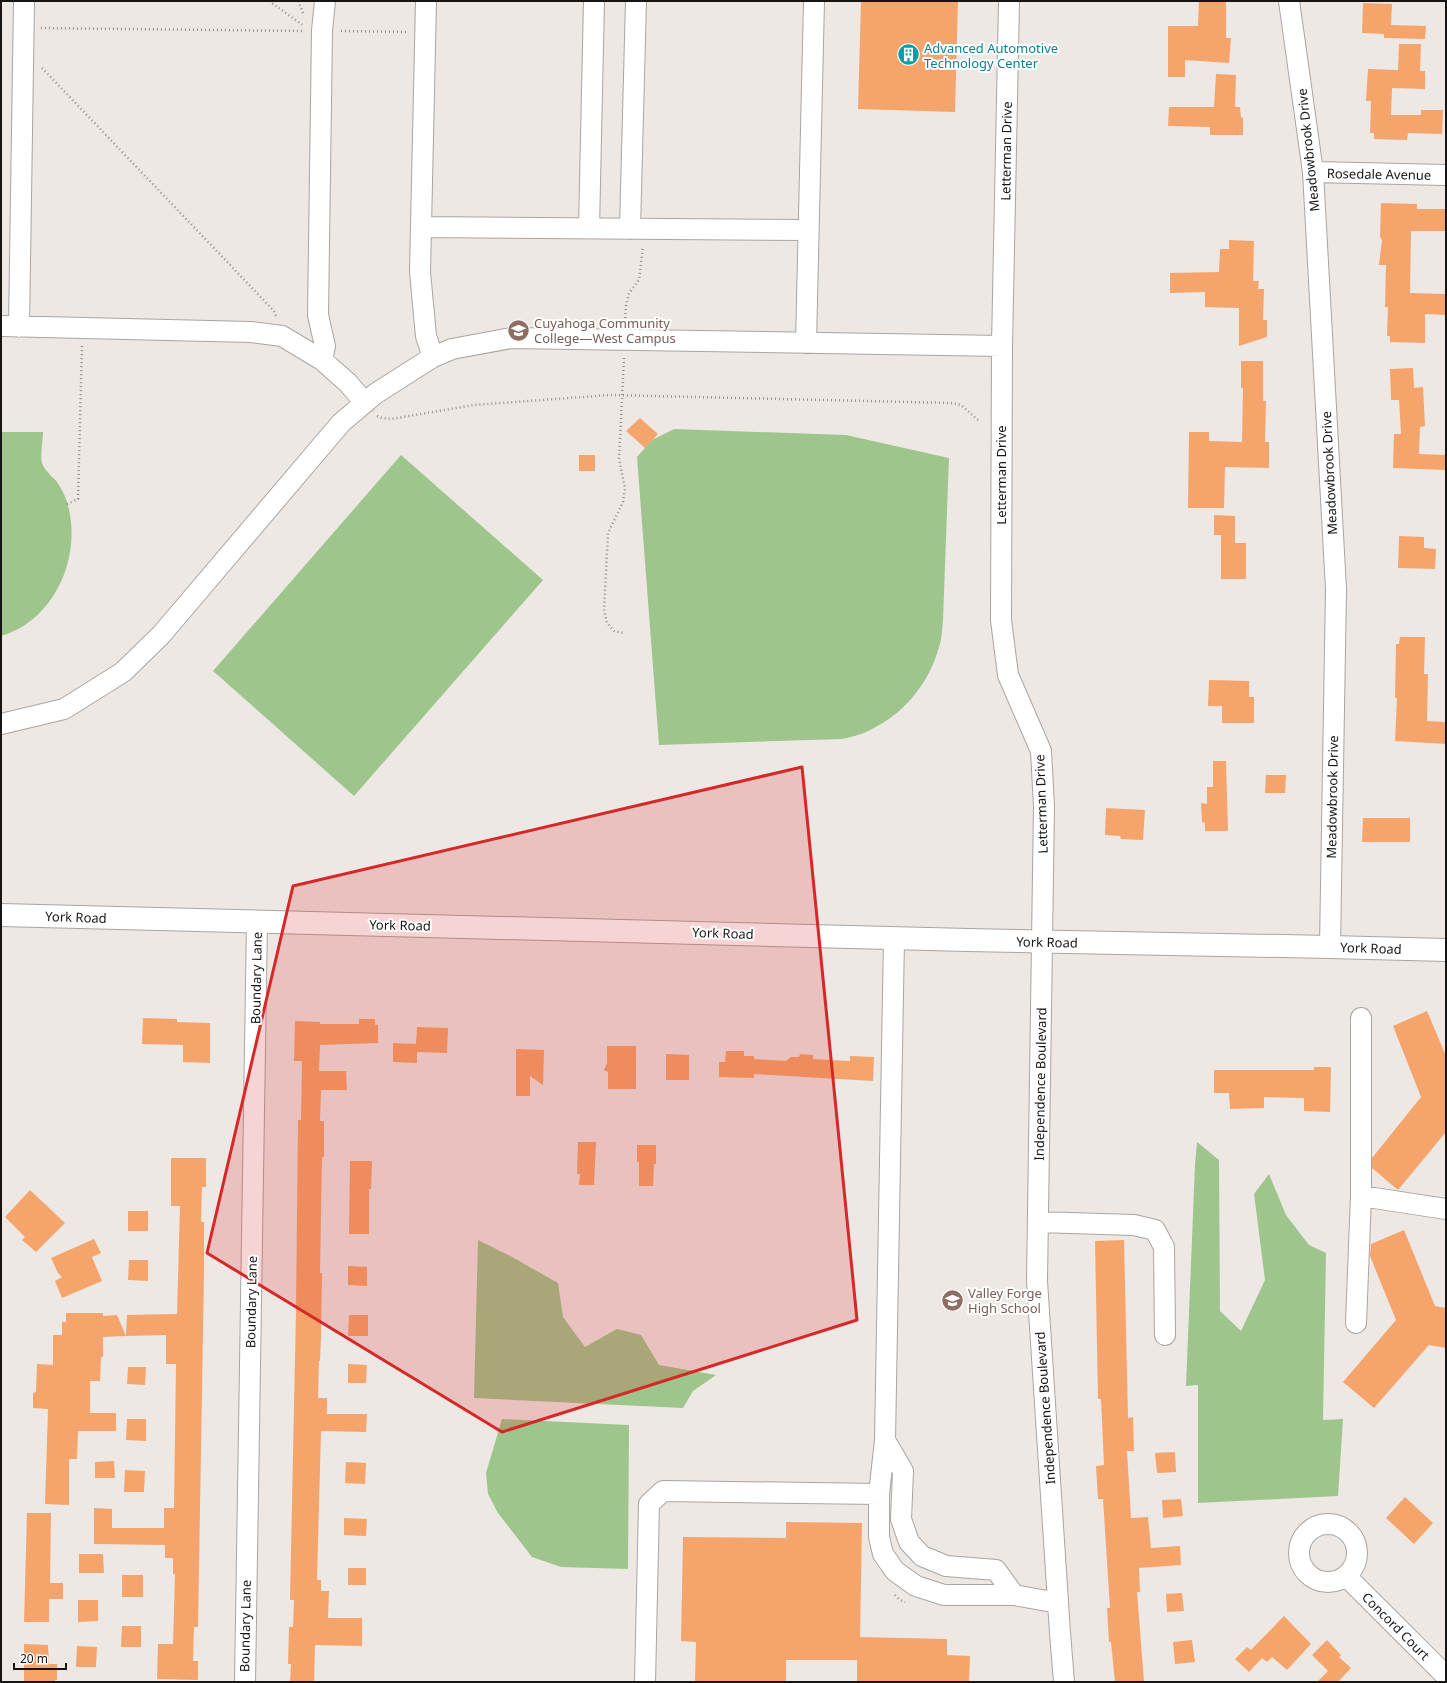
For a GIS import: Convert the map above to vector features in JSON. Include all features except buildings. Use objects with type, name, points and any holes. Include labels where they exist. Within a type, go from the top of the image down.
[{"type":"main road","name":"York Road","points":[[1,915],[1043,942],[1330,946],[1446,950]]},
{"type":"street","points":[[24,1],[24,49],[10,327],[251,332],[282,336],[322,360],[348,383],[365,403]]},
{"type":"street","points":[[322,360],[325,346],[318,315],[316,31],[325,1]]},
{"type":"street","points":[[426,1],[420,272],[426,336],[433,357]]},
{"type":"street","points":[[589,228],[594,1]]},
{"type":"street","points":[[630,229],[636,1]]},
{"type":"street","points":[[806,343],[814,1]]},
{"type":"street","name":"Letterman Drive","points":[[1009,1],[1002,346],[1001,620],[1008,675],[1041,751],[1044,806],[1043,942]]},
{"type":"street","name":"Meadowbrook Drive","points":[[1289,1],[1313,172],[1336,589],[1330,946]]},
{"type":"street","name":"Rosedale Avenue","points":[[1313,172],[1446,175]]},
{"type":"street","points":[[421,227],[808,230]]},
{"type":"street","points":[[1,724],[64,709],[123,672],[161,635],[341,423],[375,394],[433,357],[452,349],[511,338],[1002,346]]},
{"type":"street","name":"Boundary Lane","points":[[245,1682],[257,922]]},
{"type":"street","points":[[894,938],[885,1440],[879,1494],[879,1537],[883,1554],[895,1571],[916,1586],[944,1595],[1014,1595],[1058,1603]]},
{"type":"street","name":"Independence Boulevard","points":[[1043,942],[1037,1281],[1064,1682]]},
{"type":"street","points":[[1356,1323],[1361,1196],[1361,1018]]},
{"type":"street","points":[[1361,1196],[1446,1209]]},
{"type":"street","points":[[1038,1222],[1134,1225],[1155,1230],[1164,1247],[1165,1335]]},
{"type":"street","points":[[885,1440],[903,1471],[901,1519],[909,1542],[922,1556],[946,1566],[996,1570],[1014,1595]]},
{"type":"street","points":[[645,1682],[649,1504],[663,1491],[879,1494]]},
{"type":"street","name":"Concord Court","points":[[1346,1576],[1446,1676]]},
{"type":"path","points":[[269,1],[316,31]]},
{"type":"path","points":[[24,28],[414,32]]},
{"type":"path","points":[[24,49],[274,311],[282,336]]},
{"type":"path","points":[[625,327],[626,306],[629,293],[639,280],[642,257]]},
{"type":"path","points":[[67,504],[78,499],[82,329]]},
{"type":"path","points":[[624,351],[619,459],[625,488],[623,502],[608,533],[604,610],[607,623],[614,631],[624,633]]},
{"type":"path","points":[[365,403],[376,415],[382,418],[391,419],[474,405],[622,395],[952,403],[961,405],[978,420]]},
{"type":"highlighted area","points":[[802,767],[857,1320],[502,1432],[207,1253],[293,886]]},
{"type":"green space","points":[[674,429],[846,435],[949,458],[941,641],[935,661],[921,686],[913,697],[892,716],[881,724],[865,732],[842,739],[659,745],[637,457],[652,440]]},
{"type":"green space","points":[[1,432],[43,432],[41,460],[43,466],[57,482],[66,499],[71,522],[71,543],[68,563],[61,582],[50,600],[37,616],[20,628],[1,636]]},
{"type":"green space","points":[[401,455],[543,580],[354,796],[213,671]]},
{"type":"green space","points":[[1197,1142],[1219,1160],[1220,1311],[1241,1331],[1265,1280],[1254,1194],[1269,1174],[1286,1215],[1309,1245],[1326,1253],[1323,1420],[1343,1419],[1338,1496],[1198,1503],[1198,1385],[1186,1386]]},
{"type":"green space","points":[[478,1240],[558,1283],[563,1317],[585,1347],[617,1329],[641,1335],[659,1365],[716,1375],[693,1391],[683,1408],[474,1398]]},
{"type":"green space","points":[[502,1419],[629,1425],[628,1569],[561,1567],[532,1557],[498,1513],[488,1494],[486,1473]]},
{"type":"place","name":"Advanced Automotive Technology Center","points":[[908,55]]},
{"type":"place","name":"Cuyahoga Community College—West Campus","points":[[518,330]]},
{"type":"place","name":"Valley Forge High School","points":[[952,1300]]}]
